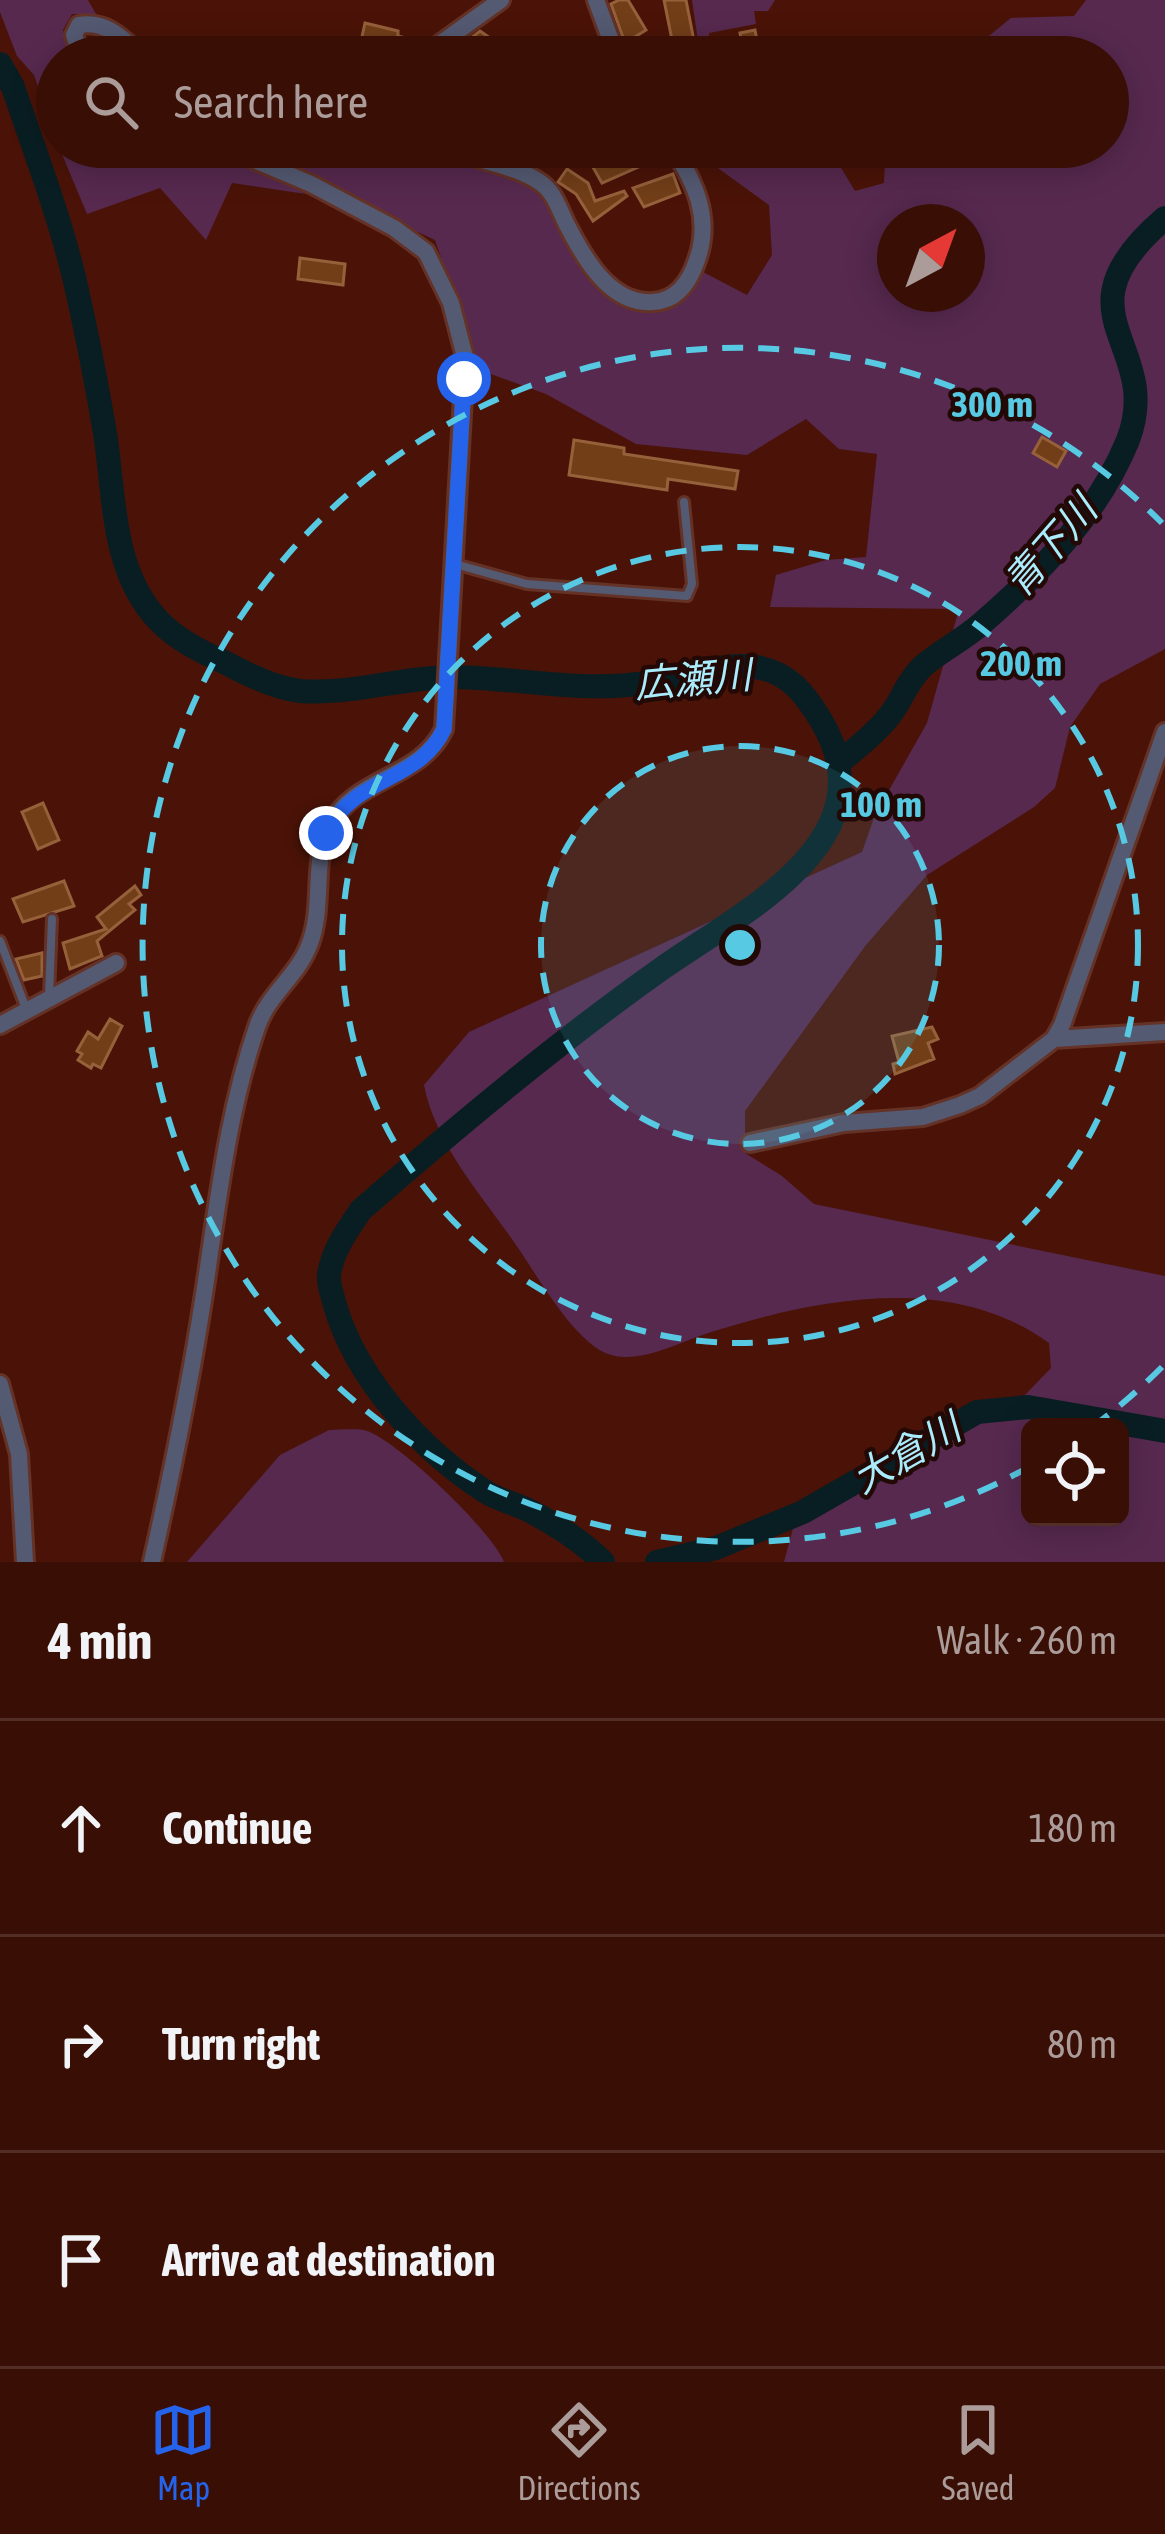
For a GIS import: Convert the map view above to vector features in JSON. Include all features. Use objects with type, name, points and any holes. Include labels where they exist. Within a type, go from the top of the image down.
[{"type":"street","points":[[451,36],[501,0]]},
{"type":"street","points":[[596,0],[606,36]]},
{"type":"street","points":[[75,36],[79,25],[92,23],[118,36]]},
{"type":"street","points":[[152,1562],[188,1400],[227,1129],[257,1025],[302,961],[312,938],[320,858],[334,818],[365,788],[428,754],[444,729],[448,697],[464,353],[444,284],[426,252],[394,228],[273,168]]},
{"type":"street","points":[[500,168],[540,182],[554,196],[568,228],[600,277],[617,293],[650,303],[668,299],[683,287],[700,254],[703,213],[684,168]]},
{"type":"street","points":[[750,1143],[844,1123],[923,1118],[980,1096],[1054,1039],[1165,732]]},
{"type":"street","points":[[0,1025],[116,963]]},
{"type":"street","points":[[1054,1039],[1165,1032]]},
{"type":"street","points":[[0,1384],[19,1454],[25,1562]]},
{"type":"lane","points":[[454,563],[527,584],[687,596],[692,584],[684,502]]},
{"type":"lane","points":[[49,999],[52,919]]},
{"type":"lane","points":[[0,941],[27,1011]]},
{"type":"shaded area","points":[[0,0],[88,0],[96,14],[72,14],[64,36],[36,36],[36,81],[17,56]]},
{"type":"shaded area","points":[[692,0],[775,0],[768,11],[754,11],[756,24],[697,36]]},
{"type":"shaded area","points":[[1086,0],[1165,0],[1165,649],[1100,684],[1070,727],[1055,788],[1034,807],[927,875],[866,945],[745,1111],[745,1153],[814,1204],[1165,1276],[1165,1562],[784,1562],[798,1510],[818,1492],[869,1461],[1024,1396],[1051,1368],[1049,1343],[969,1306],[881,1298],[836,1302],[747,1321],[644,1355],[608,1354],[582,1335],[556,1305],[461,1168],[438,1128],[424,1085],[469,1032],[862,852],[875,815],[927,723],[959,609],[770,607],[776,575],[826,560],[866,557],[877,454],[839,449],[806,419],[747,455],[636,444],[546,394],[488,373],[474,353],[435,240],[282,168],[485,168],[532,185],[550,205],[585,271],[607,298],[664,310],[683,298],[703,272],[747,295],[772,255],[769,205],[718,168],[841,168],[855,191],[884,183],[885,168],[1129,168],[1129,36],[989,36],[1011,18],[1074,16]]},
{"type":"shaded area","points":[[68,168],[252,168],[306,194],[232,183],[206,240],[160,188],[87,214]]},
{"type":"shaded area","points":[[329,1430],[367,1431],[400,1452],[464,1510],[504,1562],[187,1562],[280,1455]]},
{"type":"building","points":[[628,0],[646,30],[622,36],[611,4]]},
{"type":"building","points":[[664,0],[686,0],[693,36],[671,36]]},
{"type":"building","points":[[365,23],[398,31],[398,36],[362,36]]},
{"type":"building","points":[[593,168],[636,168],[602,183]]},
{"type":"building","points":[[567,169],[588,183],[595,201],[624,191],[627,196],[593,221],[576,194],[558,182]]},
{"type":"building","points":[[673,174],[680,193],[644,207],[633,188]]},
{"type":"building","points":[[300,258],[345,264],[343,285],[298,279]]},
{"type":"building","points":[[1042,437],[1066,451],[1057,467],[1033,453]]},
{"type":"building","points":[[574,440],[624,448],[624,454],[738,471],[735,489],[668,479],[667,490],[569,475]]},
{"type":"building","points":[[43,803],[59,840],[38,849],[22,812]]},
{"type":"building","points":[[64,881],[74,906],[23,922],[13,899]]},
{"type":"building","points":[[135,886],[141,895],[129,904],[135,910],[97,941],[102,956],[70,969],[63,943],[106,929],[97,917]]},
{"type":"building","points":[[42,953],[42,976],[24,980],[16,959]]},
{"type":"building","points":[[110,1019],[122,1026],[101,1068],[93,1064],[91,1068],[78,1060],[82,1054],[77,1051],[88,1032],[98,1039]]},
{"type":"building","points":[[932,1027],[938,1039],[928,1043],[934,1059],[895,1074],[893,1064],[899,1062],[892,1036]]},
{"type":"waterway","name":"広瀬川","points":[[0,64],[13,87],[36,155]]},
{"type":"waterway","name":"広瀬川","points":[[40,168],[87,335],[123,556],[143,601],[174,634],[252,676],[300,691],[449,677],[614,686],[727,667],[756,667],[795,686],[822,722],[838,764],[838,802],[823,837],[799,868],[732,922],[586,1024],[434,1147],[361,1210],[331,1266],[334,1302],[357,1358],[415,1433],[486,1492],[548,1521],[603,1562]]},
{"type":"waterway","name":"青下川","points":[[839,763],[885,721],[922,667],[1025,584],[1101,493],[1128,440],[1135,407],[1133,378],[1113,306],[1116,280],[1132,252],[1165,218]]},
{"type":"waterway","name":"大倉川","points":[[657,1562],[716,1548],[803,1512],[977,1412],[1028,1407],[1165,1431]]},
{"type":"route","points":[[326,833],[351,799],[416,764],[444,729],[464,379]]}]
